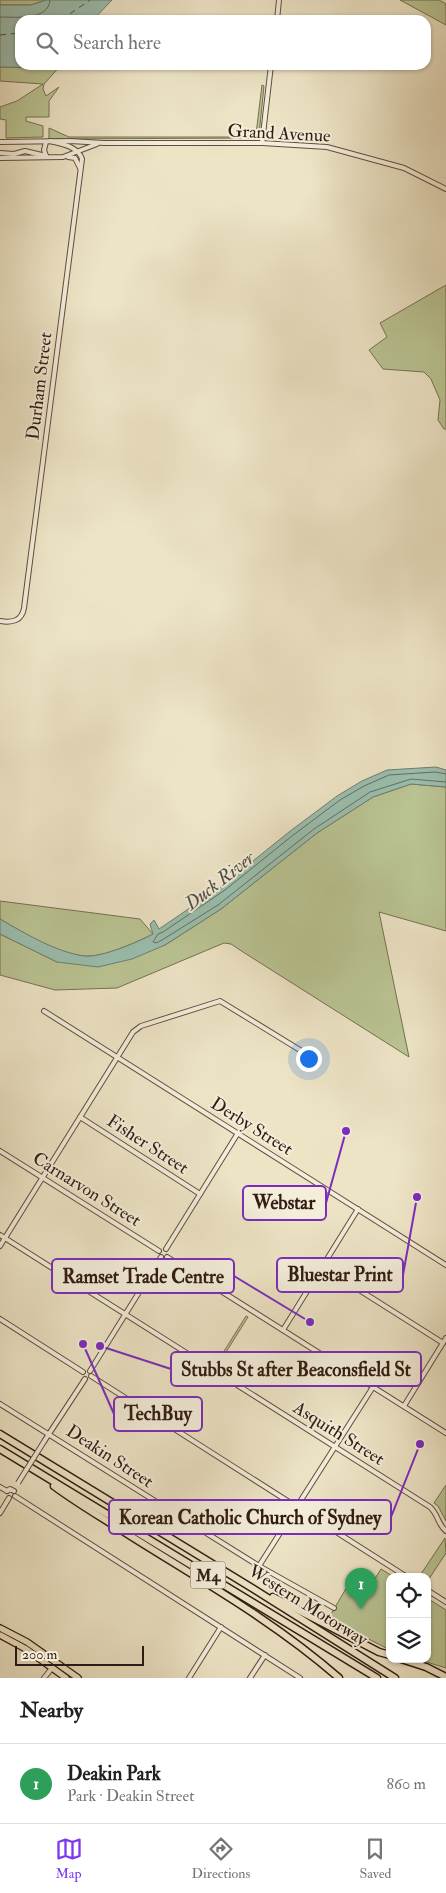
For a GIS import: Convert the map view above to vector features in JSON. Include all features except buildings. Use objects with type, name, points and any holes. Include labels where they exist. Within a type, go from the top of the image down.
[{"type":"highway","name":"Western Motorway","points":[[0,1434],[395,1678]]},
{"type":"highway","name":"Western Motorway","points":[[0,1449],[377,1678]]},
{"type":"highway","name":"M4","points":[[37,1473],[65,1494],[254,1613],[293,1640],[339,1678]]},
{"type":"highway","points":[[252,1588],[285,1602],[386,1654]]},
{"type":"highway","points":[[0,1628],[27,1642],[66,1678]]},
{"type":"highway","points":[[0,1635],[78,1678]]},
{"type":"highway","points":[[412,1663],[444,1674]]},
{"type":"street","points":[[278,15],[279,0]]},
{"type":"street","points":[[262,143],[270,70]]},
{"type":"street","name":"Grand Avenue","points":[[0,142],[262,143],[327,147],[404,168],[446,189]]},
{"type":"street","points":[[0,153],[9,156],[9,142]]},
{"type":"street","points":[[49,157],[44,152],[48,142],[68,146],[78,151],[82,161]]},
{"type":"street","name":"Grand Avenue","points":[[0,158],[9,156],[61,157],[89,146],[104,143]]},
{"type":"street","points":[[80,168],[84,151],[89,146]]},
{"type":"street","points":[[61,157],[74,158],[80,168]]},
{"type":"street","name":"Durham Street","points":[[0,621],[8,622],[20,619],[23,614],[80,168]]},
{"type":"street","points":[[0,1246],[133,1032],[141,1026],[220,1001],[313,1058]]},
{"type":"street","name":"Derby Street","points":[[44,1011],[446,1264]]},
{"type":"street","name":"Fisher Street","points":[[80,1117],[200,1194]]},
{"type":"street","points":[[167,1257],[168,1252],[166,1249],[238,1134]]},
{"type":"street","name":"Carnarvon Street","points":[[0,1151],[159,1251]]},
{"type":"street","points":[[283,1330],[358,1209]]},
{"type":"street","name":"Asquith Street","points":[[0,1235],[434,1510],[441,1527],[446,1531]]},
{"type":"street","points":[[161,1257],[159,1251],[166,1249]]},
{"type":"street","points":[[161,1257],[90,1371],[91,1376],[401,1573]]},
{"type":"street","points":[[161,1257],[167,1257],[446,1433]]},
{"type":"street","points":[[323,1267],[443,1343]]},
{"type":"street","points":[[0,1319],[83,1372],[85,1378]]},
{"type":"street","points":[[404,1406],[446,1338]]},
{"type":"street","points":[[83,1372],[86,1370],[90,1371]]},
{"type":"street","points":[[85,1378],[89,1379],[91,1376]]},
{"type":"street","points":[[0,1513],[9,1498],[15,1493],[18,1483],[85,1378]]},
{"type":"street","points":[[259,1566],[373,1386]]},
{"type":"street","name":"Deakin Street","points":[[0,1404],[259,1566],[334,1608]]},
{"type":"street","points":[[0,1487],[7,1491],[10,1489],[300,1678]]},
{"type":"street","points":[[7,1491],[6,1495],[9,1498]]},
{"type":"street","points":[[431,1593],[446,1602]]},
{"type":"street","points":[[189,1678],[221,1627]]},
{"type":"street","points":[[250,1678],[265,1655]]},
{"type":"street","points":[[44,1678],[54,1665]]},
{"type":"shaded area","points":[[0,0],[46,0],[31,5],[0,5]]},
{"type":"shaded area","points":[[400,0],[439,0],[446,4],[446,25],[431,17],[431,15]]},
{"type":"shaded area","points":[[0,67],[15,67],[15,70],[57,70],[44,84],[43,89],[46,96],[59,87],[49,101],[49,117],[26,117],[26,121],[43,126],[43,137],[6,138],[6,120],[0,119],[0,107],[17,101],[43,84],[0,81]]},
{"type":"shaded area","points":[[262,85],[264,86],[259,135],[256,138],[49,139],[49,128],[69,137],[254,137],[256,134]]},
{"type":"shaded area","points":[[446,285],[446,429],[444,429],[438,420],[440,400],[431,379],[424,372],[383,369],[369,350],[387,337],[380,323]]},
{"type":"shaded area","points":[[411,784],[446,787],[446,931],[379,912],[409,1057],[231,944],[224,943],[117,988],[55,990],[0,975],[0,934],[57,962],[165,945],[221,909],[317,833],[373,797]]},
{"type":"shaded area","points":[[0,901],[140,919],[153,934],[100,955],[84,956],[73,954],[40,942],[0,919]]},
{"type":"shaded area","points":[[246,1316],[248,1317],[218,1365],[216,1364]]},
{"type":"shaded area","points":[[446,1485],[446,1521],[438,1506],[434,1503]]},
{"type":"shaded area","points":[[445,1538],[446,1553],[431,1576],[431,1573],[422,1573]]},
{"type":"shaded area","points":[[381,1569],[388,1573],[386,1648],[355,1632],[327,1621],[351,1580],[367,1591]]},
{"type":"shaded area","points":[[431,1601],[446,1610],[446,1668],[430,1663]]},
{"type":"water","points":[[46,0],[112,0],[98,15],[15,15],[15,67],[0,67],[0,5],[31,5]]},
{"type":"water","name":"Duck River","points":[[436,767],[446,770],[446,787],[411,784],[373,797],[317,833],[221,909],[165,945],[132,959],[98,967],[57,962],[0,934],[0,919],[30,936],[73,954],[84,956],[100,955],[129,945],[153,934],[150,924],[154,920],[159,929],[222,886],[337,796],[362,781],[387,770]]},
{"type":"ferry route","points":[[68,15],[90,0]]},
{"type":"ferry route","points":[[0,35],[15,34]]},
{"type":"place","name":"Webstar","points":[[346,1131]]},
{"type":"place","name":"Bluestar Print","points":[[417,1197]]},
{"type":"place","name":"Ramset Trade Centre","points":[[310,1322]]},
{"type":"place","name":"TechBuy","points":[[83,1344]]},
{"type":"place","name":"Stubbs St after Beaconsfield St","points":[[100,1346]]},
{"type":"place","name":"Korean Catholic Church of Sydney","points":[[420,1444]]},
{"type":"place","name":"Deakin Park","points":[[361,1609]]}]
